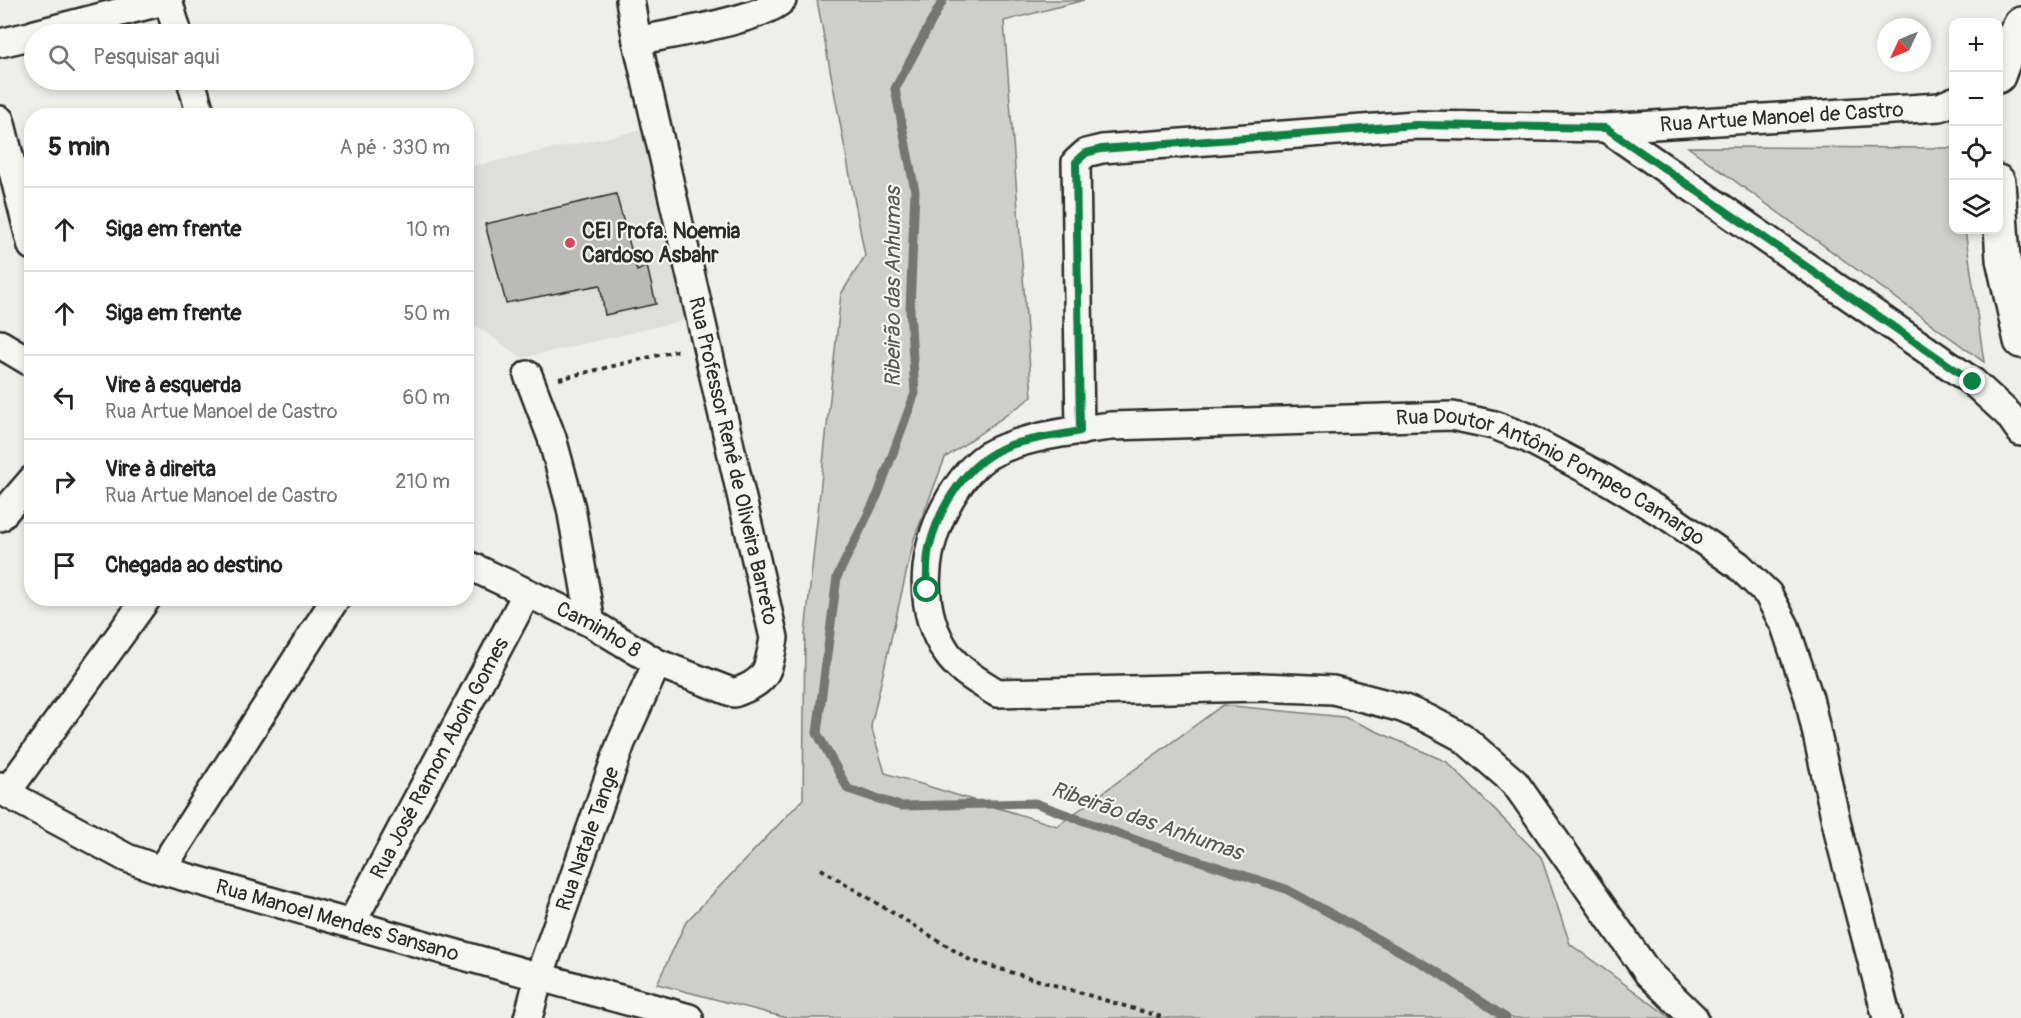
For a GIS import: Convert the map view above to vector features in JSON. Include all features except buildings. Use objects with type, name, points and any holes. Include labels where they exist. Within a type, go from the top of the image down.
[{"type":"street","points":[[74,24],[168,0],[175,24]]},
{"type":"street","name":"Rua Professor Renê de Oliveira Barreto","points":[[630,0],[637,41],[774,638],[769,670],[754,686],[734,693]]},
{"type":"street","points":[[637,41],[743,17],[774,8],[782,0]]},
{"type":"street","points":[[1999,72],[2009,46],[2021,24]]},
{"type":"street","points":[[0,44],[24,37]]},
{"type":"street","points":[[194,90],[199,108]]},
{"type":"street","name":"Rua Artue Manoel de Castro","points":[[1080,431],[1076,162],[1086,153],[1101,149],[1155,144],[1415,125],[1606,128],[1940,107],[1949,104]]},
{"type":"street","points":[[0,120],[24,214]]},
{"type":"street","name":"Rua Artue Manoel de Castro","points":[[1606,128],[1973,382],[2009,415],[2021,432]]},
{"type":"street","points":[[2001,234],[2003,259],[2021,340]]},
{"type":"street","points":[[0,344],[24,358]]},
{"type":"street","points":[[530,380],[552,438],[571,508],[591,623]]},
{"type":"street","name":"Rua Doutor Antônio Pompeo Camargo","points":[[1694,1018],[1648,973],[1515,783],[1462,737],[1428,719],[1402,708],[1333,690],[1260,687],[998,693],[968,674],[948,655],[933,627],[927,590],[928,550],[940,514],[960,481],[985,458],[1008,446],[1112,426],[1452,416],[1494,425],[1529,439],[1607,480],[1669,517],[1738,566],[1768,594],[1785,626],[1809,698],[1840,839],[1887,1018]]},
{"type":"street","points":[[0,516],[24,489]]},
{"type":"street","name":"Caminho 8","points":[[474,568],[591,623],[657,663],[734,693]]},
{"type":"street","name":"Rua José Ramon Aboin Gomes","points":[[351,924],[527,593]]},
{"type":"street","points":[[3,789],[141,606]]},
{"type":"street","points":[[161,870],[331,606]]},
{"type":"street","name":"Rua Natale Tange","points":[[528,1018],[539,977],[621,742],[657,663]]},
{"type":"street","name":"Rua Manoel Mendes Sansano","points":[[3,789],[127,858],[161,870],[689,1018]]},
{"type":"path","points":[[530,380],[706,344]]},
{"type":"path","points":[[820,870],[970,960],[1165,1018]]},
{"type":"shaded area","points":[[817,0],[1084,0],[1004,21],[1032,397],[945,458],[914,539],[871,726],[885,773],[1057,826],[1223,705],[1344,717],[1447,762],[1541,857],[1570,944],[1671,1018],[787,1018],[657,984],[686,922],[803,799],[805,634],[841,294],[865,256]]},
{"type":"shaded area","name":"CEI Profa. Noemia Cardoso Asbahr","points":[[647,129],[690,319],[522,358],[474,325],[474,166]]},
{"type":"shaded area","points":[[1688,147],[1949,148],[1949,234],[1966,234],[1984,362]]},
{"type":"waterway","name":"Ribeirão das Anhumas","points":[[943,0],[895,89],[915,191],[910,309],[915,393],[878,494],[837,577],[817,733],[848,789],[900,806],[1035,803],[1144,843],[1286,889],[1434,970],[1506,1018]]},
{"type":"place","name":"CEI Profa. Noemia Cardoso Asbahr","points":[[570,243]]},
{"type":"route","points":[[927,590],[928,550],[940,514],[960,481],[985,458],[1008,446],[1080,431],[1076,162],[1086,153],[1101,149],[1415,125],[1606,128],[1973,382]]}]
